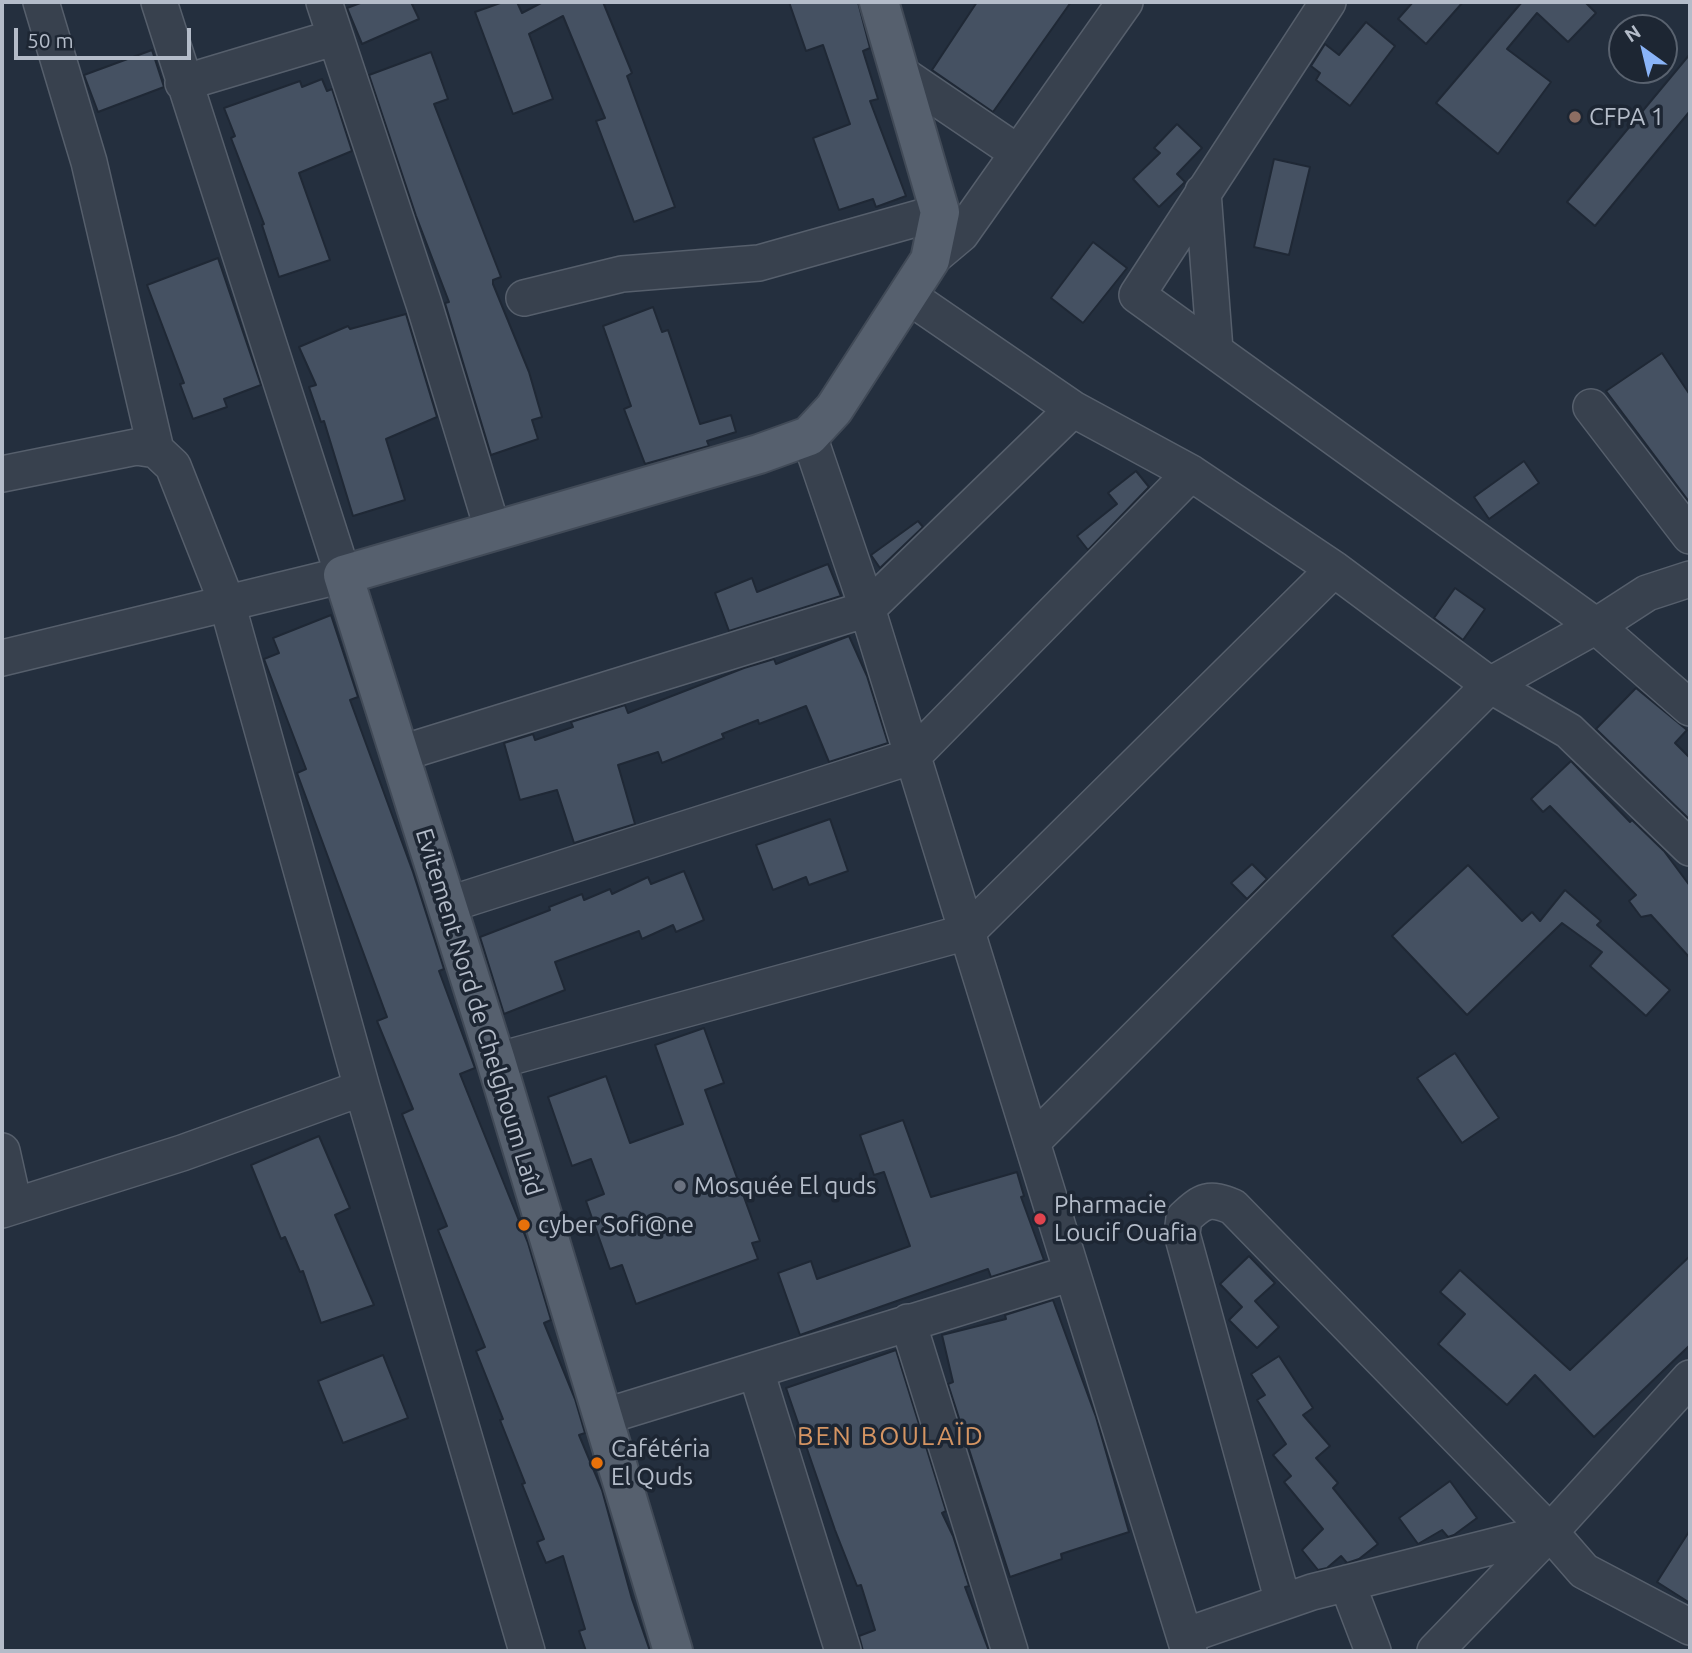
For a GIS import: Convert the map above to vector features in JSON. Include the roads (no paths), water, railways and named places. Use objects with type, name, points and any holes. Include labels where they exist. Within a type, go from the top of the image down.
[{"type":"main road","points":[[343,575],[759,454],[808,436],[834,409],[930,260],[940,212],[879,2]]},
{"type":"main road","name":"Evitement Nord de Chelghoum Laîd","points":[[343,575],[496,1061],[673,1651]]},
{"type":"street","points":[[41,2],[89,162],[156,450],[173,466],[227,603],[362,1088],[527,1651]]},
{"type":"street","points":[[2,658],[343,575],[159,2]]},
{"type":"street","points":[[324,2],[333,38],[424,304],[493,531]]},
{"type":"street","points":[[930,260],[961,234],[1125,2]]},
{"type":"street","points":[[1328,2],[1137,295],[1596,626],[1690,708]]},
{"type":"street","points":[[183,83],[333,38]]},
{"type":"street","points":[[900,73],[1018,153]]},
{"type":"street","points":[[1203,192],[1215,350]]},
{"type":"street","points":[[524,298],[622,274],[759,264],[940,212]]},
{"type":"street","points":[[907,295],[1073,409],[1191,473],[1334,569],[1490,685],[1569,731],[1690,848]]},
{"type":"street","points":[[1591,407],[1690,537]]},
{"type":"street","points":[[399,754],[867,609],[1073,409]]},
{"type":"street","points":[[808,436],[867,609],[1187,1644],[1283,1602],[1347,1583],[1550,1532]]},
{"type":"street","points":[[2,474],[136,447],[156,450]]},
{"type":"street","points":[[447,905],[913,756],[1191,473]]},
{"type":"street","points":[[496,1061],[967,932],[1334,569]]},
{"type":"street","points":[[1033,1141],[1490,685],[1596,626],[1647,593],[1690,579]]},
{"type":"street","points":[[2,1151],[8,1208],[182,1153],[362,1088]]},
{"type":"street","points":[[1283,1602],[1182,1234],[1184,1218],[1198,1205],[1215,1200],[1233,1207],[1550,1532],[1584,1571],[1690,1626]]},
{"type":"street","points":[[603,1418],[1072,1273]]},
{"type":"street","points":[[908,1322],[1010,1651]]},
{"type":"street","points":[[756,1371],[843,1651]]},
{"type":"street","points":[[1435,1651],[1550,1532],[1690,1378]]},
{"type":"street","points":[[1347,1583],[1373,1651]]},
{"type":"place","name":"CFPA 1","points":[[1575,117]]},
{"type":"place","name":"Mosquée El quds","points":[[680,1186]]},
{"type":"place","name":"Pharmacie Loucif Ouafia","points":[[1040,1219]]},
{"type":"place","name":"cyber Sofi@ne","points":[[524,1225]]},
{"type":"place","name":"Cafétéria El Quds","points":[[597,1463]]},
{"type":"district","name":"BEN BOULAÏD","points":[[891,1436]]}]
